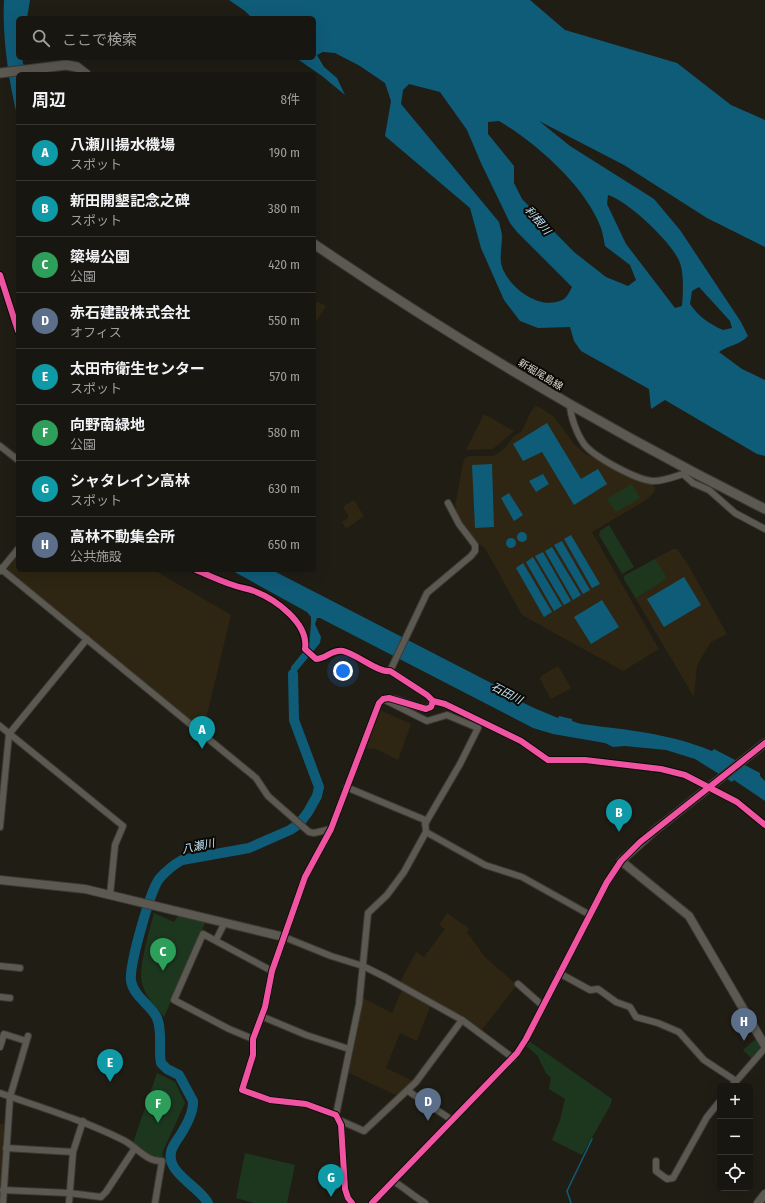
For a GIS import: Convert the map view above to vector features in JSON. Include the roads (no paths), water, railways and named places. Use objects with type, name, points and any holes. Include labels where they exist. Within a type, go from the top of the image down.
[{"type":"main road","points":[[0,73],[69,65],[77,67],[83,72]]},
{"type":"main road","name":"新堀尾島線","points":[[316,245],[456,336],[570,404],[685,471],[765,509]]},
{"type":"street","points":[[570,404],[571,414],[584,444],[607,461],[641,478],[653,481],[685,471],[693,483],[709,490],[735,513],[765,529]]},
{"type":"street","points":[[0,446],[16,458]]},
{"type":"street","points":[[448,503],[456,519],[476,548],[471,556],[427,593],[409,634],[392,665],[391,673],[427,695],[433,702],[432,705],[430,708],[422,709],[395,699],[383,699],[379,703],[331,829],[308,868],[272,971],[261,1016],[253,1039],[253,1055],[242,1090],[270,1100],[306,1104],[364,1131],[408,1091],[462,1020]]},
{"type":"street","points":[[16,551],[1,569],[256,778],[268,796],[306,829],[314,833],[331,829]]},
{"type":"street","points":[[0,827],[9,734],[87,639]]},
{"type":"street","points":[[352,1203],[348,1198],[345,1189],[341,1125],[337,1118],[360,1004],[364,940],[368,913],[387,894],[404,872],[426,832],[426,824],[460,764],[478,728],[446,715],[430,721],[422,720],[383,699]]},
{"type":"street","points":[[0,726],[123,826],[115,845],[110,895]]},
{"type":"street","points":[[0,732],[9,734]]},
{"type":"street","points":[[372,1203],[513,1058],[526,1039],[559,973],[620,861],[644,838],[711,787],[765,743]]},
{"type":"street","points":[[346,787],[425,820],[426,824]]},
{"type":"street","points":[[426,832],[486,865],[522,877],[590,915]]},
{"type":"street","points":[[559,973],[590,990],[598,989],[616,1002],[630,1007],[636,1017],[658,1023],[679,1032],[704,1060],[734,1083],[765,1047],[688,916],[620,861]]},
{"type":"street","points":[[0,880],[74,887],[284,937],[330,956],[363,966],[419,994],[462,1020],[513,1058]]},
{"type":"street","points":[[216,940],[225,922]]},
{"type":"street","points":[[253,1039],[229,1029],[174,1000],[203,934],[272,971]]},
{"type":"street","points":[[0,966],[20,968]]},
{"type":"street","points":[[518,984],[543,1006]]},
{"type":"street","points":[[0,997],[10,998]]},
{"type":"street","points":[[261,1016],[306,1035],[350,1049]]},
{"type":"street","points":[[0,1047],[4,1034],[27,1038],[10,1097],[3,1203]]},
{"type":"street","points":[[408,1091],[452,1120]]},
{"type":"street","points":[[0,1093],[83,1121],[129,1143],[151,1159],[162,1161],[155,1203]]},
{"type":"street","points":[[656,1161],[656,1171],[667,1178],[673,1178],[708,1117],[717,1105]]},
{"type":"street","points":[[69,1203],[73,1152],[83,1121]]},
{"type":"street","points":[[6,1148],[73,1152]]},
{"type":"street","points":[[4,1190],[69,1193],[100,1197],[103,1195],[134,1148]]},
{"type":"street","points":[[393,1181],[425,1203]]},
{"type":"street","points":[[758,1203],[765,1194]]},
{"type":"water","points":[[4,0],[30,0],[27,16],[16,16],[16,60],[22,60],[25,72],[16,72],[16,109],[7,60]]},
{"type":"water","name":"利根川","points":[[229,0],[530,0],[565,30],[677,63],[731,105],[765,120],[765,247],[707,218],[624,165],[539,121],[570,146],[654,199],[680,230],[741,322],[748,336],[742,341],[719,352],[742,369],[765,380],[765,456],[757,454],[665,400],[651,409],[649,389],[581,351],[574,341],[570,327],[538,328],[520,321],[504,300],[481,248],[470,208],[385,136],[391,101],[385,83],[360,66],[335,53],[323,52],[317,55],[324,67],[337,78],[345,95],[322,76],[299,60],[316,60],[316,16],[250,16]],"holes":[[[409,84],[440,92],[467,130],[510,223],[517,232],[572,287],[564,299],[546,303],[537,300],[519,290],[506,275],[501,263],[502,235],[499,222],[401,104],[403,90]],[[499,121],[544,154],[572,182],[594,213],[601,228],[605,246],[630,265],[636,280],[628,286],[606,277],[574,252],[522,199],[514,183],[514,166],[488,134],[488,122]],[[608,195],[627,205],[638,214],[659,234],[676,255],[680,263],[682,273],[682,306],[675,308],[626,244],[607,204]],[[699,287],[730,321],[732,328],[723,330],[713,325],[700,316],[693,308],[690,304],[692,291]]]},
{"type":"water","points":[[547,423],[581,479],[598,469],[607,484],[574,505],[542,452],[523,461],[513,444]]},
{"type":"water","points":[[492,464],[494,527],[475,528],[472,465]]},
{"type":"water","points":[[543,474],[549,484],[536,492],[529,481]]},
{"type":"water","points":[[509,493],[523,515],[514,521],[501,498]]},
{"type":"water","points":[[520,532],[524,532],[526,533],[526,541],[520,542],[517,539],[517,535]]},
{"type":"water","points":[[571,535],[600,584],[592,588],[564,539]]},
{"type":"water","points":[[509,538],[513,538],[515,539],[515,547],[509,548],[506,545],[506,541]]},
{"type":"water","points":[[562,541],[590,590],[583,594],[554,545]]},
{"type":"water","points":[[552,547],[581,595],[573,600],[545,551]]},
{"type":"water","points":[[543,552],[571,601],[564,605],[535,556]]},
{"type":"water","points":[[533,557],[562,606],[554,611],[526,562]]},
{"type":"water","points":[[523,563],[552,612],[544,617],[516,568]]},
{"type":"water","points":[[235,572],[276,572],[497,686],[497,690],[558,718],[559,716],[572,719],[572,721],[581,724],[632,730],[664,736],[712,751],[714,749],[760,773],[760,776],[765,781],[765,801],[734,780],[732,782],[695,759],[666,750],[625,746],[613,747],[605,743],[553,734],[533,728],[320,618],[317,618],[315,624],[321,637],[320,643],[297,671],[296,680],[291,692],[291,667],[309,645],[311,617],[307,612]]},
{"type":"water","points":[[684,577],[701,605],[664,627],[647,599]]},
{"type":"water","points":[[602,600],[619,627],[591,644],[574,617]]},
{"type":"waterway","name":"八瀬川","points":[[208,1203],[203,1196],[181,1176],[171,1161],[171,1153],[175,1143],[192,1112],[193,1101],[179,1075],[167,1069],[161,1063],[159,1023],[151,1009],[135,992],[131,981],[133,960],[155,886],[159,879],[167,871],[182,860],[249,848],[290,830],[299,824],[317,796],[319,787],[294,720],[293,674]]},
{"type":"waterway","points":[[571,1203],[567,1191],[592,1139]]},
{"type":"place","name":"八瀬川揚水機場","points":[[202,749]]},
{"type":"place","name":"新田開墾記念之碑","points":[[619,832]]},
{"type":"place","name":"簗場公園","points":[[163,971]]},
{"type":"place","name":"高林不動集会所","points":[[744,1041]]},
{"type":"place","name":"太田市衛生センター","points":[[110,1082]]},
{"type":"place","name":"赤石建設株式会社","points":[[428,1121]]},
{"type":"place","name":"向野南緑地","points":[[158,1123]]},
{"type":"place","name":"シャタレイン高林","points":[[331,1197]]},
{"type":"water label","name":"石田川","points":[[507,693]]}]
